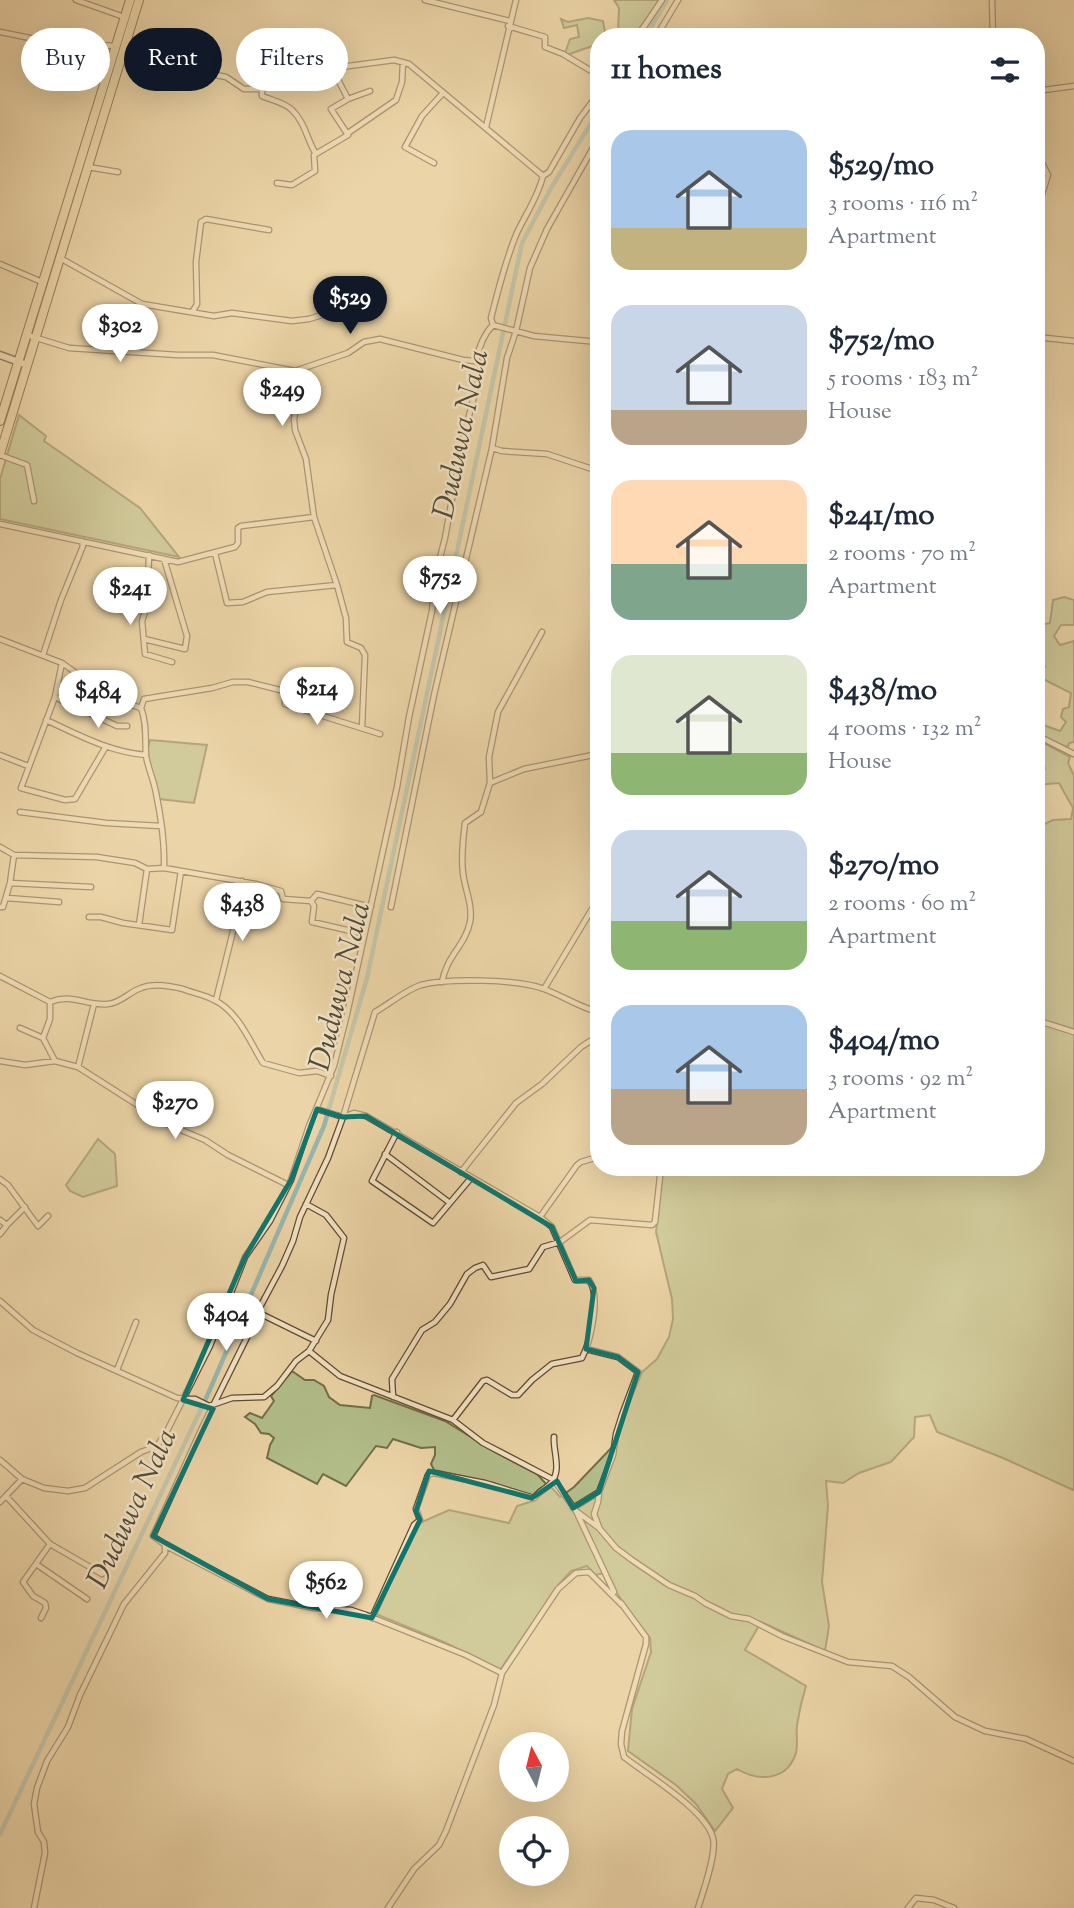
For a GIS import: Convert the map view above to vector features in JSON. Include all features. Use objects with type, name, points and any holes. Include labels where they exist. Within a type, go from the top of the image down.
[{"type":"highway","points":[[0,455],[27,365],[42,282],[130,0]]},
{"type":"highway","points":[[0,421],[18,361],[31,337],[59,257],[139,0]]},
{"type":"street","points":[[76,0],[125,17]]},
{"type":"street","points":[[425,0],[509,23],[545,37],[545,47],[590,70]]},
{"type":"street","points":[[486,127],[516,0]]},
{"type":"street","points":[[643,28],[662,0]]},
{"type":"street","points":[[661,28],[678,0]]},
{"type":"street","points":[[992,0],[993,28]]},
{"type":"street","points":[[0,32],[45,41],[116,46]]},
{"type":"street","points":[[123,53],[164,65],[226,77],[236,84]]},
{"type":"street","points":[[348,66],[394,60],[410,64],[543,176]]},
{"type":"street","points":[[277,183],[292,185],[315,171],[312,158],[316,154],[396,100],[402,82],[402,62]]},
{"type":"street","points":[[1045,90],[1074,86]]},
{"type":"street","points":[[262,91],[262,96],[291,108],[306,131],[316,154]]},
{"type":"street","points":[[344,91],[348,99]]},
{"type":"street","points":[[348,133],[331,109],[370,91]]},
{"type":"street","points":[[434,163],[405,146],[422,116],[443,93]]},
{"type":"street","points":[[493,325],[491,318],[519,228],[539,190],[543,176],[549,172],[590,105]]},
{"type":"street","points":[[391,906],[434,695],[492,448],[507,358],[534,255],[590,152]]},
{"type":"street","points":[[87,167],[118,173]]},
{"type":"street","points":[[193,311],[197,304],[196,262],[201,222],[206,219],[269,230]]},
{"type":"street","points":[[59,257],[142,304],[155,307],[214,316],[232,313],[292,321],[309,319],[350,306]]},
{"type":"street","points":[[0,264],[42,282]]},
{"type":"street","points":[[493,325],[534,336],[590,341]]},
{"type":"street","points":[[476,361],[486,332],[493,325]]},
{"type":"street","points":[[0,1460],[22,1479],[68,1492],[85,1488],[141,1452],[157,1446],[210,1346],[245,1256],[270,1221],[288,1185],[331,1076],[370,907],[432,611],[436,573],[462,443],[482,365],[476,361],[380,339],[364,342],[348,354],[295,371],[214,355],[69,348],[31,337]]},
{"type":"street","points":[[1045,338],[1074,341]]},
{"type":"street","points":[[0,355],[27,365]]},
{"type":"street","points":[[300,370],[295,430],[306,459],[314,517],[346,618],[347,642],[361,648],[365,656],[362,727]]},
{"type":"street","points":[[492,448],[502,452],[562,457],[590,468]]},
{"type":"street","points":[[0,455],[27,465],[34,500]]},
{"type":"street","points":[[0,524],[178,562],[235,547],[239,543],[241,526],[314,517]]},
{"type":"street","points":[[43,655],[83,546],[82,541]]},
{"type":"street","points":[[215,553],[227,603],[243,602],[267,592],[337,585]]},
{"type":"street","points":[[149,555],[147,606],[142,621],[145,654],[172,662]]},
{"type":"street","points":[[144,639],[185,649],[187,636],[164,559]]},
{"type":"street","points":[[442,982],[444,969],[464,941],[469,925],[470,902],[462,870],[465,823],[481,812],[490,783],[489,757],[498,712],[542,632]]},
{"type":"street","points":[[0,639],[62,663],[113,699],[141,708]]},
{"type":"street","points":[[62,663],[55,697],[21,788],[65,800],[75,799],[105,748]]},
{"type":"street","points":[[164,869],[156,792],[146,755],[145,721],[141,708],[144,699],[242,681],[284,691],[285,704],[380,734]]},
{"type":"street","points":[[55,697],[117,726],[127,726]]},
{"type":"street","points":[[46,720],[105,748],[124,754],[146,755]]},
{"type":"street","points":[[1045,740],[1074,754]]},
{"type":"street","points":[[0,755],[28,766]]},
{"type":"street","points":[[490,783],[524,769],[590,756]]},
{"type":"street","points":[[20,812],[106,823],[161,826]]},
{"type":"street","points":[[0,847],[14,855],[97,857],[135,863],[147,869],[181,871],[242,881],[281,891],[283,899],[288,901],[312,901]]},
{"type":"street","points":[[0,907],[3,907],[7,898],[14,855]]},
{"type":"street","points":[[139,925],[147,869]]},
{"type":"street","points":[[89,918],[101,917],[172,930],[181,871]]},
{"type":"street","points":[[216,1000],[236,919],[242,881]]},
{"type":"street","points":[[10,883],[90,887]]},
{"type":"street","points":[[312,901],[317,894],[370,907]]},
{"type":"street","points":[[7,898],[59,902]]},
{"type":"street","points":[[312,901],[312,922],[364,934]]},
{"type":"street","points":[[544,989],[590,912]]},
{"type":"street","points":[[0,976],[50,1002],[63,997],[94,1004],[117,1003],[141,988],[179,988],[216,1000],[238,1021],[263,1063],[299,1073],[317,1071],[331,1076]]},
{"type":"street","points":[[502,1673],[466,1655],[351,1610],[314,1608],[268,1599],[165,1545],[153,1536],[202,1428],[217,1403],[259,1313],[263,1299],[293,1241],[300,1217],[319,1180],[343,1117],[374,1012],[419,986],[442,982],[526,984],[590,1010]]},
{"type":"street","points":[[43,1038],[50,1019],[50,1002]]},
{"type":"street","points":[[78,1067],[94,1004]]},
{"type":"street","points":[[1045,1023],[1074,1032]]},
{"type":"street","points":[[20,1028],[43,1038],[55,1061]]},
{"type":"street","points":[[461,1172],[516,1103],[590,1041]]},
{"type":"street","points":[[0,1061],[25,1065],[55,1061],[78,1067],[169,1125],[205,1140],[228,1155],[288,1185]]},
{"type":"street","points":[[317,1109],[336,1116],[343,1117],[354,1113],[366,1116],[540,1217],[552,1227],[575,1280],[589,1280],[594,1288],[592,1320],[586,1349],[579,1360],[561,1360],[544,1368],[518,1395],[512,1395],[487,1380],[483,1381],[453,1420]]},
{"type":"street","points":[[397,1132],[372,1181],[433,1223],[471,1178]]},
{"type":"street","points":[[385,1154],[450,1203]]},
{"type":"street","points":[[540,1217],[577,1165],[590,1159]]},
{"type":"street","points":[[393,1397],[392,1379],[397,1369],[422,1330],[435,1322],[450,1304],[471,1270],[483,1265],[491,1278],[529,1269],[543,1247],[560,1242],[590,1220],[652,1225],[661,1176]]},
{"type":"street","points":[[0,1179],[8,1185],[38,1226],[48,1216]]},
{"type":"street","points":[[0,1301],[33,1329],[77,1353],[183,1400],[195,1399],[209,1406],[232,1398],[264,1397],[277,1386],[296,1361],[309,1351],[328,1320],[344,1238],[334,1222],[306,1204]]},
{"type":"street","points":[[0,1234],[25,1207]]},
{"type":"street","points":[[0,1220],[7,1225]]},
{"type":"street","points":[[259,1313],[316,1341]]},
{"type":"street","points":[[117,1370],[136,1322]]},
{"type":"street","points":[[586,1349],[618,1357],[638,1372],[622,1415],[613,1455],[598,1492],[594,1514],[599,1528]]},
{"type":"street","points":[[309,1351],[340,1376],[453,1420],[483,1443],[554,1479],[575,1510],[609,1584],[622,1605]]},
{"type":"street","points":[[372,1618],[414,1525],[420,1520],[416,1509],[428,1475],[433,1473],[485,1483],[532,1498],[554,1479],[558,1468],[553,1449],[554,1437]]},
{"type":"street","points":[[0,1502],[22,1479]]},
{"type":"street","points":[[575,1510],[598,1492]]},
{"type":"street","points":[[6,1496],[50,1544],[102,1574]]},
{"type":"street","points":[[575,1510],[599,1528],[632,1560],[669,1585],[731,1616],[749,1619],[782,1636],[848,1662],[892,1666],[909,1677],[955,1717],[985,1731],[1026,1740],[1074,1761]]},
{"type":"street","points":[[41,1618],[46,1608],[45,1603],[33,1596],[23,1583],[50,1544]]},
{"type":"street","points":[[34,1908],[45,1853],[44,1842],[38,1832],[34,1804],[37,1788],[47,1761],[68,1727],[80,1695],[124,1604],[165,1553],[165,1545]]},
{"type":"street","points":[[36,1564],[87,1599]]},
{"type":"street","points":[[388,1908],[414,1869],[439,1845],[494,1705],[502,1673],[558,1590],[576,1573],[589,1572],[597,1577],[622,1605],[646,1637],[622,1731],[624,1757],[676,1794],[701,1819],[714,1840],[698,1908]]},
{"type":"street","points":[[908,1908],[916,1898],[923,1898],[954,1908]]},
{"type":"highlighted area","points":[[317,1109],[343,1117],[366,1116],[552,1227],[576,1281],[589,1280],[594,1288],[586,1349],[618,1357],[638,1372],[599,1492],[573,1508],[557,1481],[532,1498],[429,1471],[416,1511],[420,1520],[372,1618],[268,1599],[153,1536],[213,1409],[183,1400],[245,1257],[291,1180]]},
{"type":"green space","points":[[614,0],[660,0],[640,28],[618,28],[619,8]]},
{"type":"green space","points":[[588,18],[603,21],[604,28],[590,28],[590,47],[564,56],[570,39],[579,37],[577,25],[564,28],[561,19],[568,22]]},
{"type":"green space","points":[[19,415],[46,436],[44,441],[140,508],[179,557],[0,519],[0,479]]},
{"type":"green space","points":[[1064,597],[1074,600],[1074,625],[1061,625],[1054,636],[1060,645],[1074,641],[1074,742],[1069,743],[1068,747],[1045,738],[1045,726],[1060,731],[1066,722],[1061,717],[1063,709],[1069,707],[1071,693],[1045,680],[1045,624],[1050,623],[1053,600]]},
{"type":"green space","points":[[150,740],[207,745],[194,803],[159,799],[147,752]]},
{"type":"green space","points":[[1045,743],[1070,757],[1068,763],[1074,776],[1074,1488],[1073,1490],[937,1432],[930,1415],[915,1417],[914,1437],[891,1462],[859,1473],[843,1483],[826,1481],[828,1506],[822,1582],[829,1626],[825,1651],[761,1622],[745,1650],[806,1686],[797,1725],[796,1753],[792,1762],[779,1774],[754,1776],[737,1769],[728,1774],[722,1789],[733,1808],[715,1831],[696,1804],[676,1785],[628,1751],[632,1709],[651,1652],[650,1638],[625,1606],[605,1573],[595,1575],[587,1566],[571,1571],[500,1670],[446,1643],[376,1614],[415,1525],[449,1510],[509,1523],[517,1506],[533,1501],[551,1487],[560,1497],[574,1487],[617,1442],[625,1413],[642,1372],[657,1359],[669,1337],[673,1319],[672,1299],[656,1232],[662,1176],[1045,1176],[1045,824],[1053,820],[1071,819],[1073,808],[1059,783],[1045,784]]},
{"type":"green space","points":[[98,1139],[115,1154],[117,1186],[83,1197],[70,1191],[66,1185]]},
{"type":"green space","points":[[292,1371],[305,1380],[314,1380],[324,1386],[329,1397],[340,1405],[370,1408],[374,1395],[445,1421],[537,1474],[547,1485],[530,1496],[494,1483],[434,1470],[431,1464],[435,1447],[421,1448],[393,1439],[387,1448],[376,1446],[346,1486],[323,1474],[317,1484],[267,1458],[274,1438],[261,1433],[255,1424],[245,1417],[250,1413],[262,1418],[274,1401],[271,1396]]},
{"type":"waterway","name":"Duduwa Nala","points":[[650,28],[667,0]]},
{"type":"waterway","name":"Duduwa Nala","points":[[0,1834],[208,1394],[324,1126],[367,978],[522,243],[551,188],[590,125]]}]
